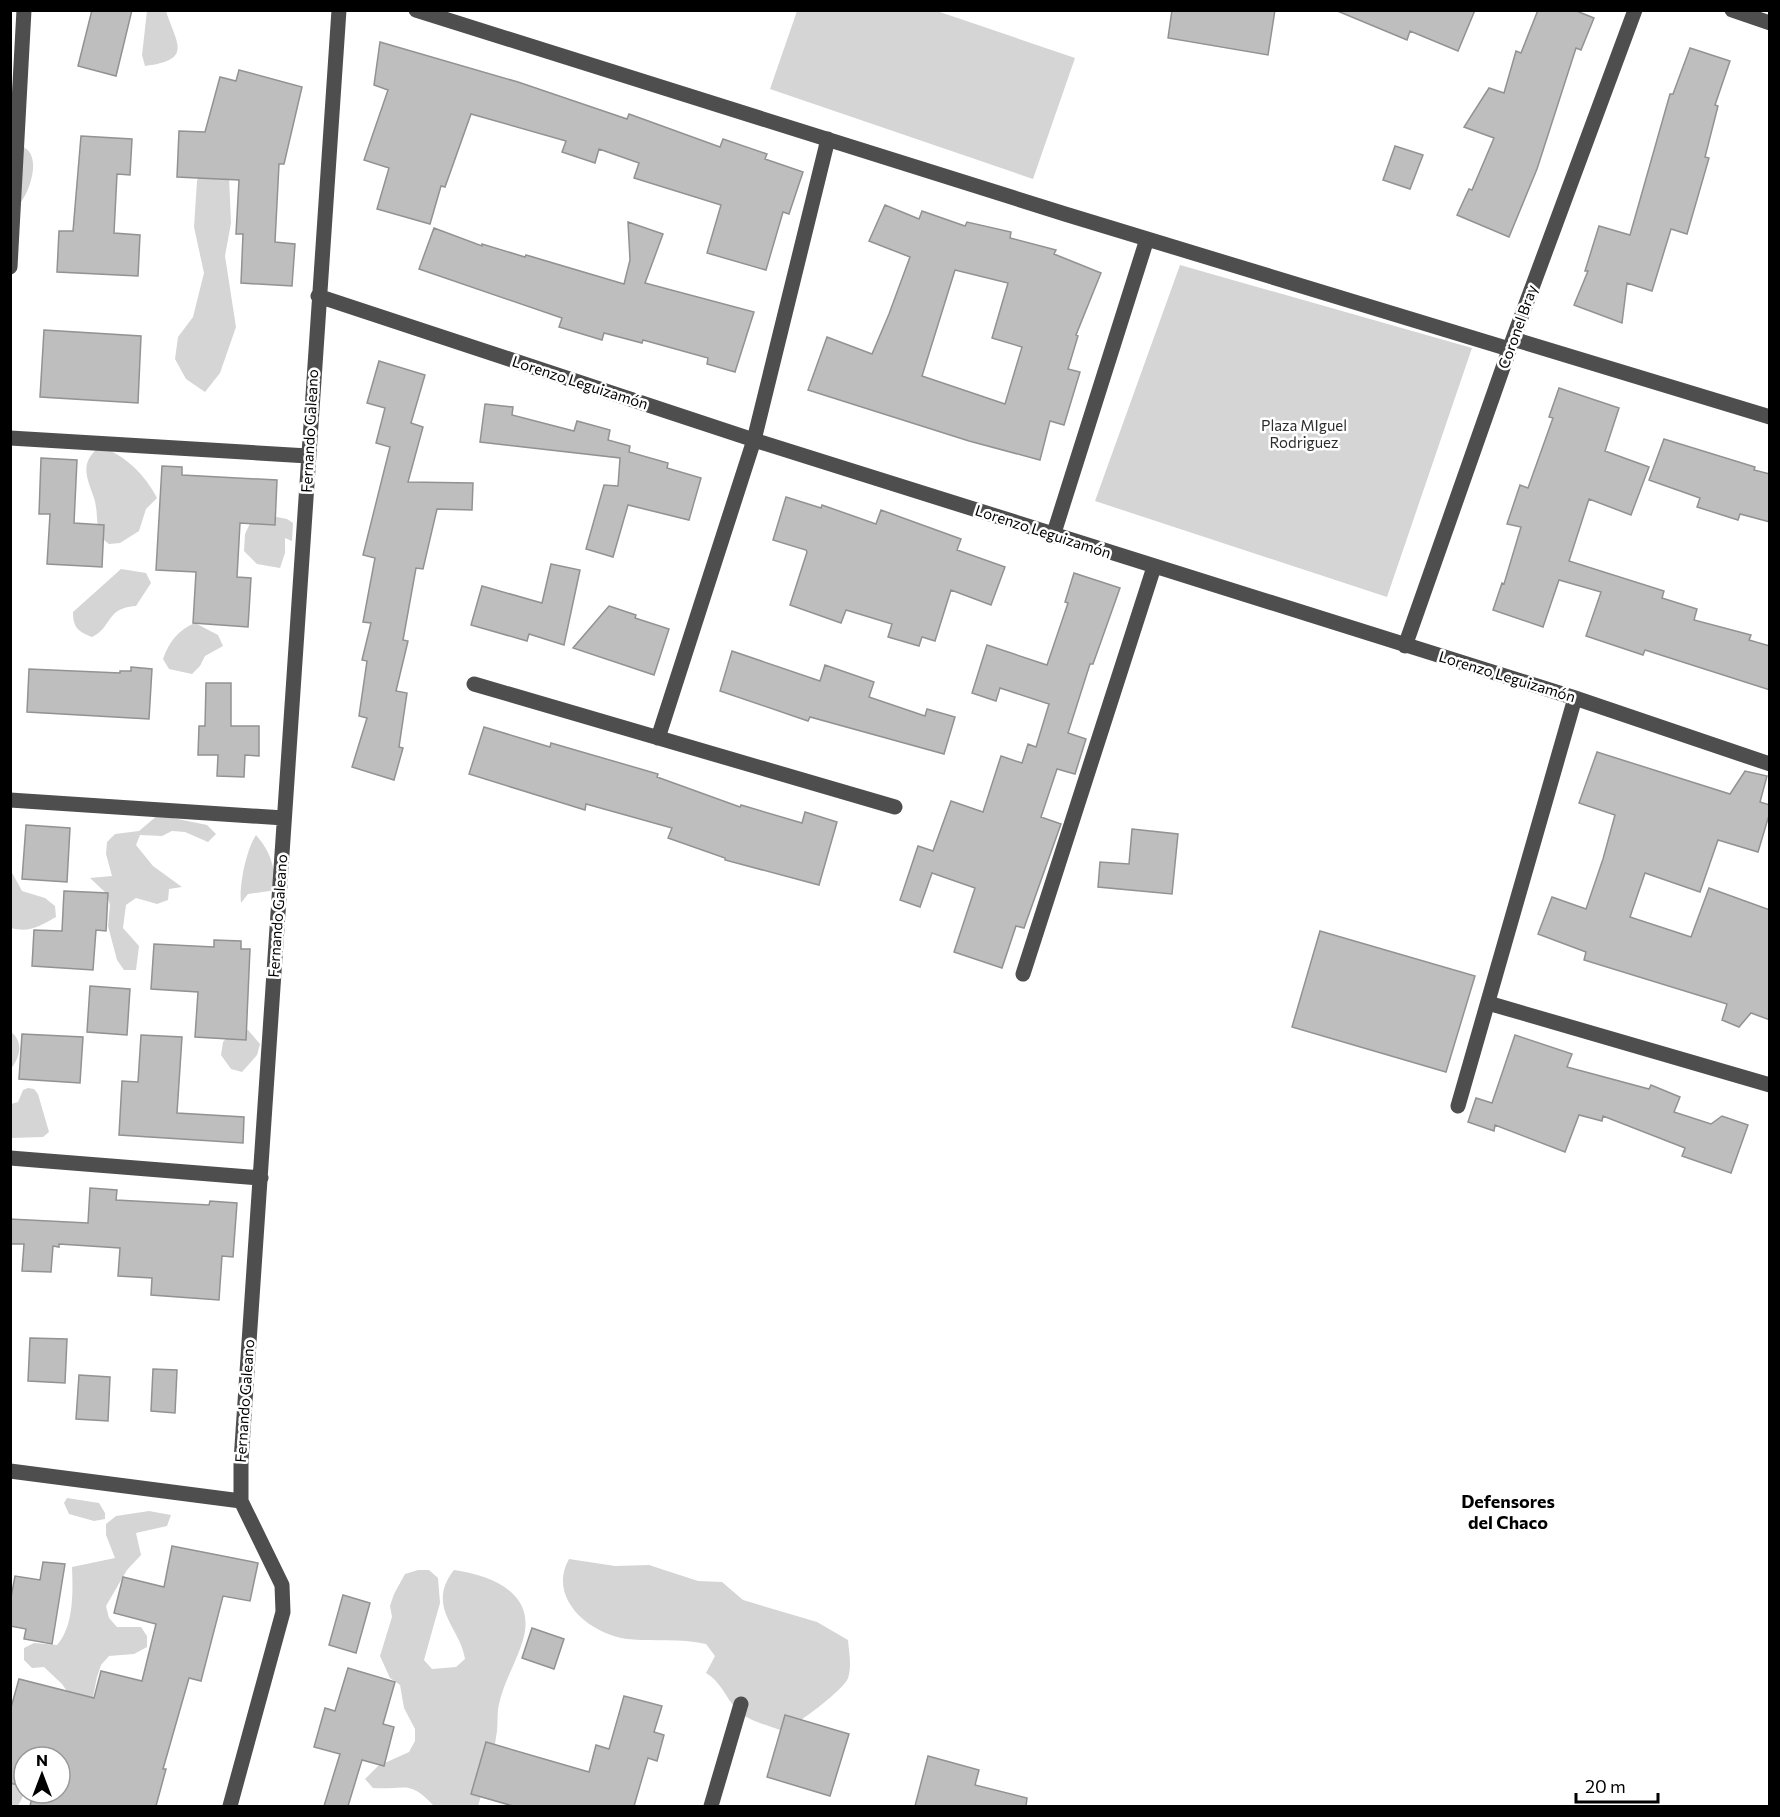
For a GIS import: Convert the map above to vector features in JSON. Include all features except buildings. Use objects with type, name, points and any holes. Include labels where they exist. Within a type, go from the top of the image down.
[{"type":"street","points":[[10,267],[24,10]]},
{"type":"street","name":"Fernando Galeano","points":[[230,1806],[283,1612],[282,1585],[242,1501],[241,1461],[339,10]]},
{"type":"street","points":[[416,10],[1147,239],[1770,417]]},
{"type":"street","name":"Coronel Bray","points":[[1405,646],[1511,344],[1635,10]]},
{"type":"street","points":[[1732,10],[1770,23]]},
{"type":"street","points":[[658,738],[754,440],[828,139]]},
{"type":"street","points":[[1053,536],[1147,239]]},
{"type":"street","name":"Lorenzo Leguizamón","points":[[318,296],[754,440],[1053,536],[1575,698],[1770,764]]},
{"type":"street","points":[[10,438],[308,456]]},
{"type":"street","points":[[1023,974],[1154,567]]},
{"type":"street","points":[[474,684],[895,807]]},
{"type":"street","points":[[1458,1106],[1575,698]]},
{"type":"street","points":[[10,800],[284,818]]},
{"type":"street","points":[[1488,1003],[1770,1085]]},
{"type":"street","points":[[10,1158],[261,1178]]},
{"type":"street","points":[[10,1471],[242,1501]]},
{"type":"street","points":[[711,1806],[741,1704]]},
{"type":"green space","points":[[147,11],[166,11],[178,48],[176,54],[170,59],[145,66],[142,55]]},
{"type":"green space","points":[[797,11],[937,11],[1075,58],[1033,179],[770,89]]},
{"type":"green space","points":[[21,145],[30,154],[33,168],[27,192],[15,209]]},
{"type":"green space","points":[[228,154],[231,223],[225,256],[236,327],[220,373],[205,392],[186,379],[175,359],[178,337],[193,317],[204,273],[194,227],[197,181],[205,158]]},
{"type":"green space","name":"Plaza MIguel Rodriguez","points":[[1180,265],[1472,348],[1387,597],[1095,501]]},
{"type":"green space","points":[[99,447],[117,454],[133,466],[157,498],[146,509],[139,531],[120,543],[109,544],[100,537],[95,503],[86,471],[89,459]]},
{"type":"green space","points":[[272,516],[287,519],[293,523],[292,541],[285,538],[285,553],[280,568],[257,564],[244,551],[245,534],[252,519]]},
{"type":"green space","points":[[121,569],[146,573],[151,583],[136,606],[119,610],[99,633],[92,637],[83,633],[75,625],[73,612]]},
{"type":"green space","points":[[195,623],[218,635],[223,646],[205,656],[200,666],[192,674],[169,669],[163,659],[168,647],[179,633]]},
{"type":"green space","points":[[158,815],[207,825],[216,834],[208,842],[185,832],[172,831],[162,836],[140,835],[136,845],[153,866],[182,887],[169,889],[168,900],[157,904],[136,898],[126,905],[123,928],[139,946],[136,970],[124,970],[117,960],[108,926],[110,905],[107,894],[90,878],[112,876],[106,854],[107,842],[115,834],[139,831]]},
{"type":"green space","points":[[256,835],[271,861],[276,890],[248,894],[241,903],[244,868]]},
{"type":"green space","points":[[10,869],[22,891],[45,898],[55,906],[56,917],[29,929],[11,928]]},
{"type":"green space","points":[[236,1027],[248,1030],[260,1044],[257,1055],[242,1072],[231,1069],[221,1055],[223,1042]]},
{"type":"green space","points":[[11,1032],[18,1040],[19,1050],[17,1060],[11,1069]]},
{"type":"green space","points":[[34,1089],[38,1094],[49,1132],[43,1137],[11,1138],[11,1104],[18,1102],[23,1090]]},
{"type":"green space","points":[[67,1498],[99,1503],[105,1513],[105,1519],[94,1521],[69,1514],[64,1503]]},
{"type":"green space","points":[[149,1511],[171,1515],[167,1526],[136,1533],[141,1555],[127,1570],[106,1606],[109,1618],[117,1627],[141,1627],[147,1636],[147,1647],[134,1654],[109,1656],[101,1665],[88,1722],[62,1684],[44,1667],[32,1668],[24,1660],[24,1648],[34,1643],[57,1645],[63,1637],[71,1608],[72,1567],[115,1558],[106,1535],[106,1524],[116,1516]]},
{"type":"green space","points":[[569,1559],[615,1566],[649,1565],[698,1581],[722,1582],[743,1600],[817,1622],[848,1640],[850,1664],[848,1678],[845,1684],[829,1699],[783,1731],[752,1720],[736,1709],[719,1685],[706,1673],[715,1656],[706,1644],[627,1639],[613,1636],[586,1622],[568,1600],[563,1587],[564,1573]]},
{"type":"green space","points":[[418,1570],[429,1570],[438,1578],[440,1603],[424,1660],[432,1669],[456,1667],[465,1659],[444,1606],[443,1595],[446,1583],[454,1570],[482,1576],[496,1582],[508,1589],[523,1610],[526,1624],[523,1640],[498,1707],[494,1750],[478,1806],[434,1806],[419,1792],[412,1789],[373,1788],[365,1779],[378,1766],[409,1752],[415,1741],[415,1729],[404,1708],[400,1685],[390,1678],[380,1656],[392,1617],[390,1606],[394,1594],[405,1574]]},
{"type":"green space","points":[[10,1781],[12,1783],[12,1805],[18,1805],[11,1806]]},
{"type":"district","name":"Defensores del Chaco","points":[[1508,1512]]}]
